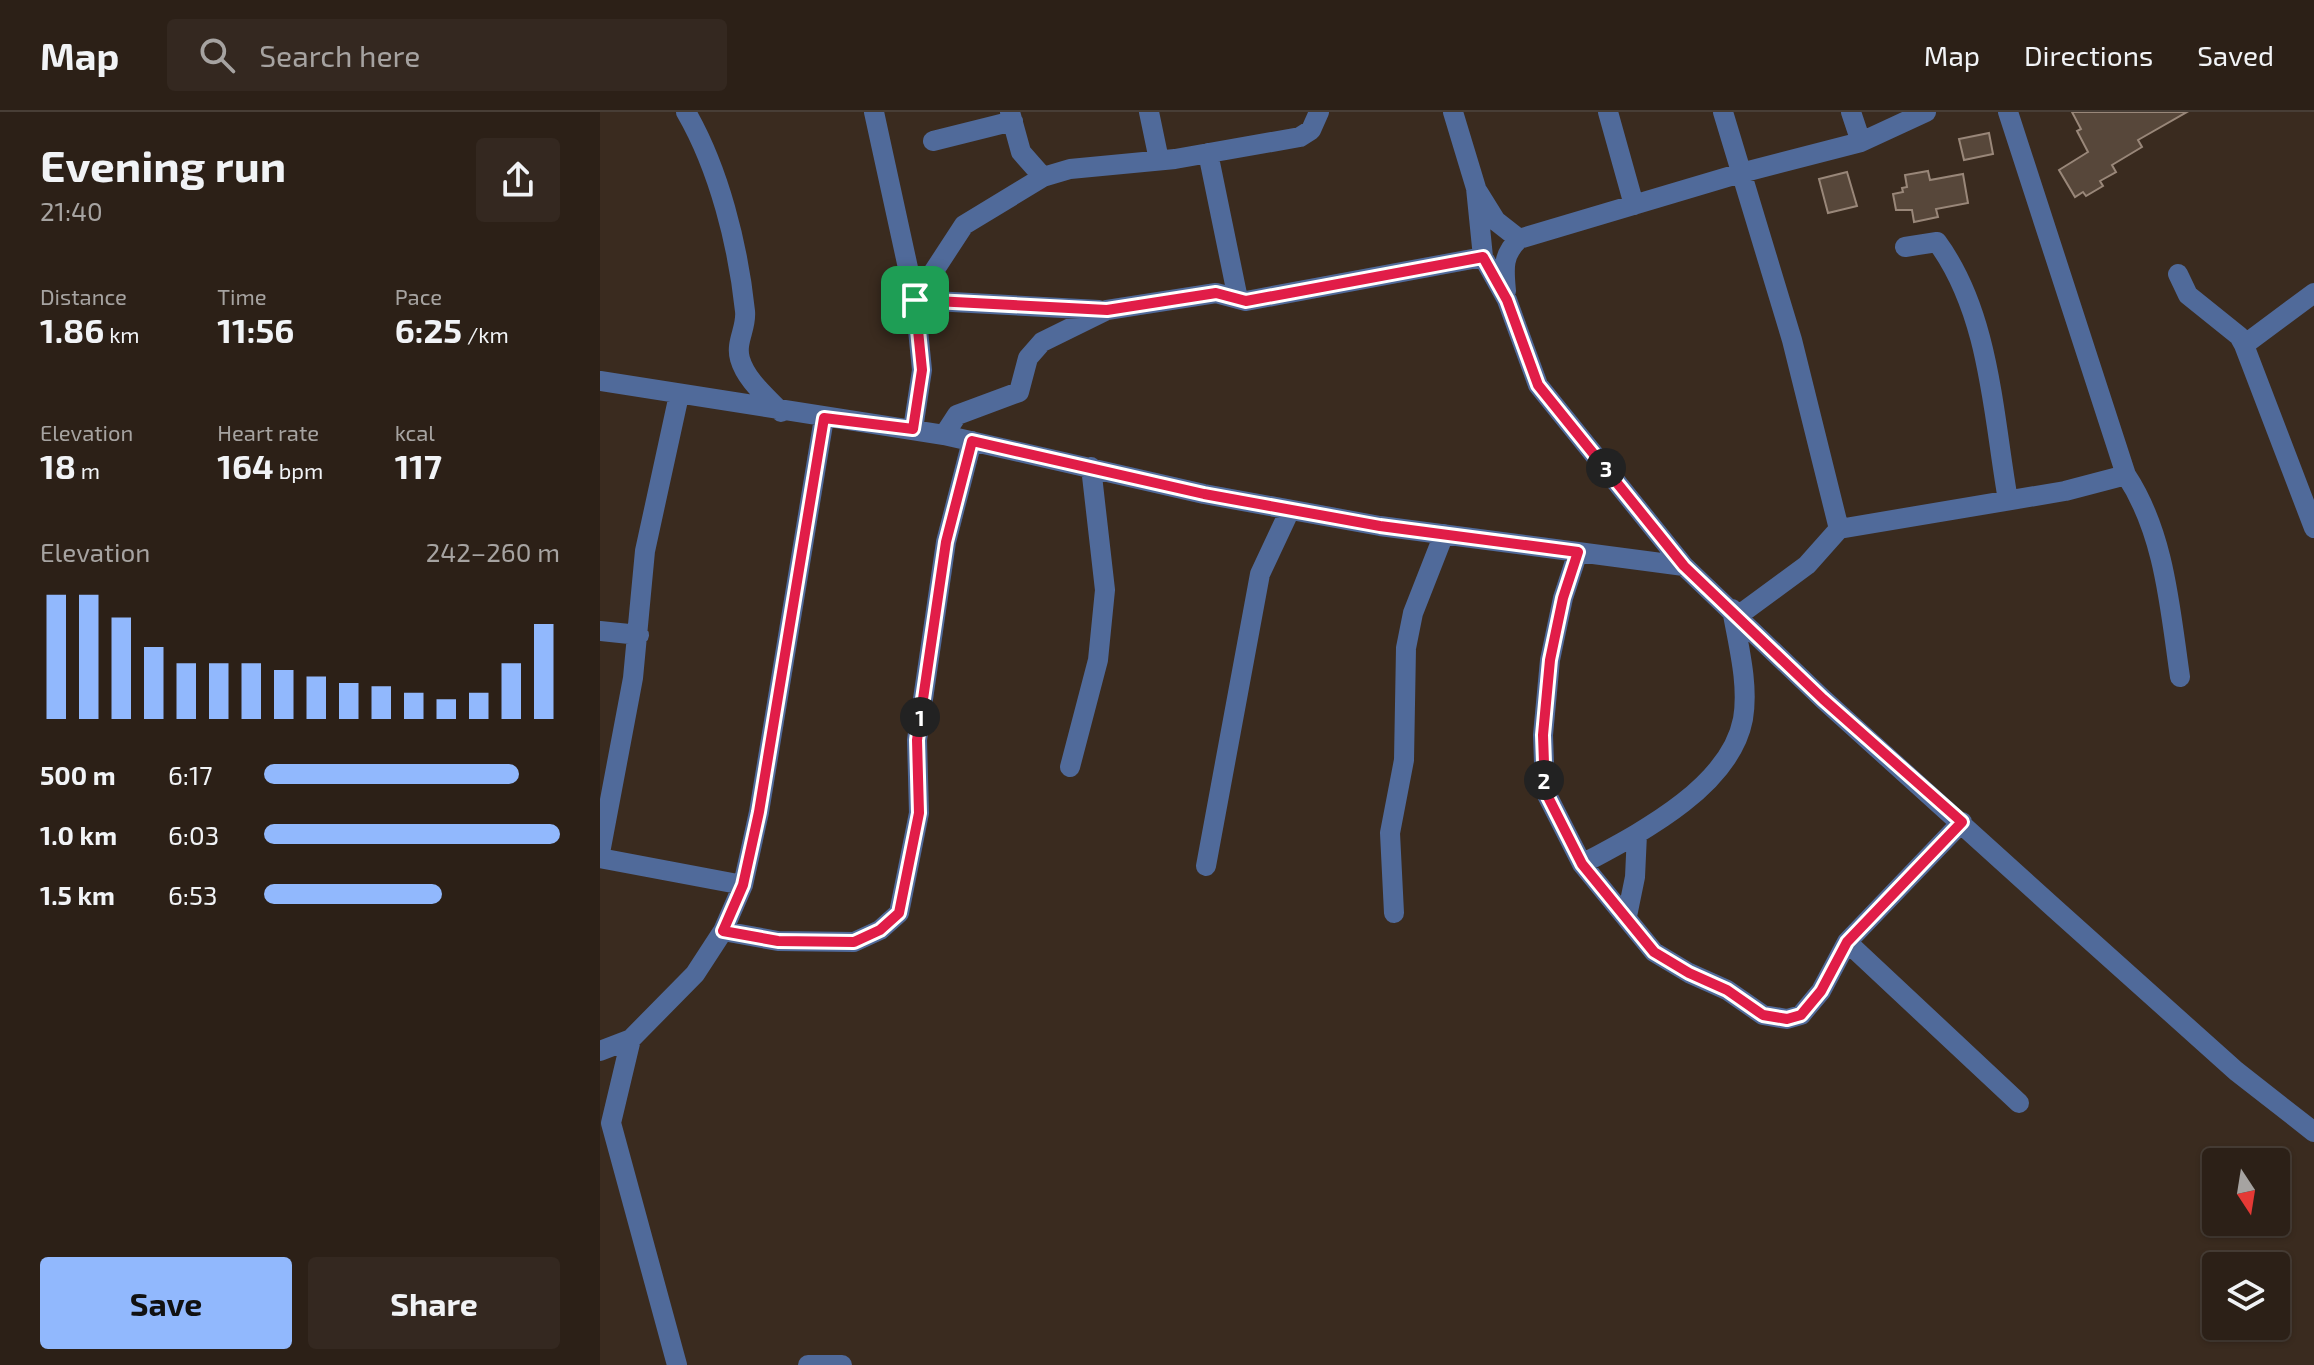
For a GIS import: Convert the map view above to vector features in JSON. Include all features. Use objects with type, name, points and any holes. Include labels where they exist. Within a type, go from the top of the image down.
[{"type":"street","points":[[686,112],[700,137],[733,251],[746,314],[738,343],[740,359],[751,380],[781,412]]},
{"type":"street","points":[[874,112],[915,300],[922,370],[913,429]]},
{"type":"street","points":[[1149,112],[1159,160]]},
{"type":"street","points":[[915,300],[964,225],[1043,177],[1070,169],[1159,160],[1300,137],[1311,130],[1319,112]]},
{"type":"street","points":[[1453,112],[1476,188],[1483,257],[1507,300],[1538,385],[1684,566],[1823,699],[2236,1071],[2314,1132]]},
{"type":"street","points":[[1608,112],[1634,205]]},
{"type":"street","points":[[1723,112],[1792,340],[1839,529]]},
{"type":"street","points":[[1851,112],[1861,142]]},
{"type":"street","points":[[1507,300],[1504,263],[1509,249],[1519,239],[1741,173],[1861,142],[1926,112]]},
{"type":"street","points":[[2008,112],[2126,475],[2145,508],[2158,550],[2180,677]]},
{"type":"street","points":[[933,141],[1011,116],[1021,152],[1043,177]]},
{"type":"street","points":[[1208,153],[1238,299]]},
{"type":"street","points":[[1476,188],[1496,221],[1519,239]]},
{"type":"street","points":[[1905,247],[1937,242],[1952,261],[1979,340],[2008,500]]},
{"type":"street","points":[[915,300],[1107,310],[1216,293],[1238,299],[1263,298],[1350,279],[1483,257]]},
{"type":"street","points":[[2178,274],[2188,295],[2239,336],[2244,345],[2314,528]]},
{"type":"street","points":[[2244,345],[2314,293]]},
{"type":"street","points":[[944,435],[957,415],[1019,392],[1028,358],[1042,342],[1107,310]]},
{"type":"street","points":[[600,381],[781,412],[913,429],[1204,494],[1290,510],[1684,566]]},
{"type":"street","points":[[679,395],[645,551],[639,635],[600,856],[743,885]]},
{"type":"street","points":[[600,1051],[631,1039],[695,974],[723,931],[743,885],[759,812],[824,418]]},
{"type":"street","points":[[723,931],[778,941],[854,942],[880,930],[899,913],[919,813],[917,740],[946,542],[972,441]]},
{"type":"street","points":[[1070,767],[1098,660],[1105,590],[1091,467]]},
{"type":"street","points":[[1735,612],[1807,565],[1839,529],[2087,487],[2126,475]]},
{"type":"street","points":[[1206,866],[1260,574],[1290,510]]},
{"type":"street","points":[[1394,913],[1390,833],[1404,760],[1406,648],[1413,613],[1444,534]]},
{"type":"street","points":[[1578,552],[1563,598],[1550,660],[1543,735],[1545,791],[1582,864],[1642,938],[1663,957],[1727,990],[1763,1015],[1787,1019],[1801,1015],[1821,991],[1847,942],[1962,822]]},
{"type":"street","points":[[1582,864],[1637,834],[1693,795],[1737,739],[1745,698],[1735,612]]},
{"type":"street","points":[[600,631],[639,635]]},
{"type":"street","points":[[1627,916],[1635,877],[1637,834]]},
{"type":"street","points":[[1847,942],[2019,1103]]},
{"type":"street","points":[[631,1039],[606,1118],[677,1365]]},
{"type":"street","points":[[808,1365],[842,1365]]},
{"type":"building","points":[[2072,112],[2187,112],[2138,140],[2142,147],[2112,165],[2116,172],[2100,181],[2103,186],[2086,196],[2083,192],[2075,197],[2059,170],[2088,152],[2077,131],[2081,129]]},
{"type":"building","points":[[1989,133],[1993,154],[1964,160],[1959,139]]},
{"type":"building","points":[[1928,171],[1930,180],[1963,174],[1968,203],[1936,209],[1938,217],[1914,222],[1912,210],[1896,210],[1893,194],[1903,192],[1902,188],[1907,187],[1905,175]]},
{"type":"building","points":[[1847,172],[1857,206],[1828,213],[1819,179]]},
{"type":"route","points":[[1483,257],[1507,300],[1519,341],[1538,385],[1684,566],[1739,615],[1823,699],[1962,822],[1847,942],[1821,991],[1801,1015],[1787,1019],[1763,1015],[1727,990],[1689,973],[1654,952],[1582,864],[1550,807],[1545,791],[1543,735],[1550,660],[1563,598],[1578,552],[1380,526],[1204,494],[972,441],[946,542],[917,740],[919,813],[899,913],[880,930],[854,942],[815,944],[778,941],[723,931],[743,885],[759,812],[824,418],[913,429],[922,370],[915,300],[1107,310],[1216,293],[1246,301],[1350,279],[1483,257]]}]
